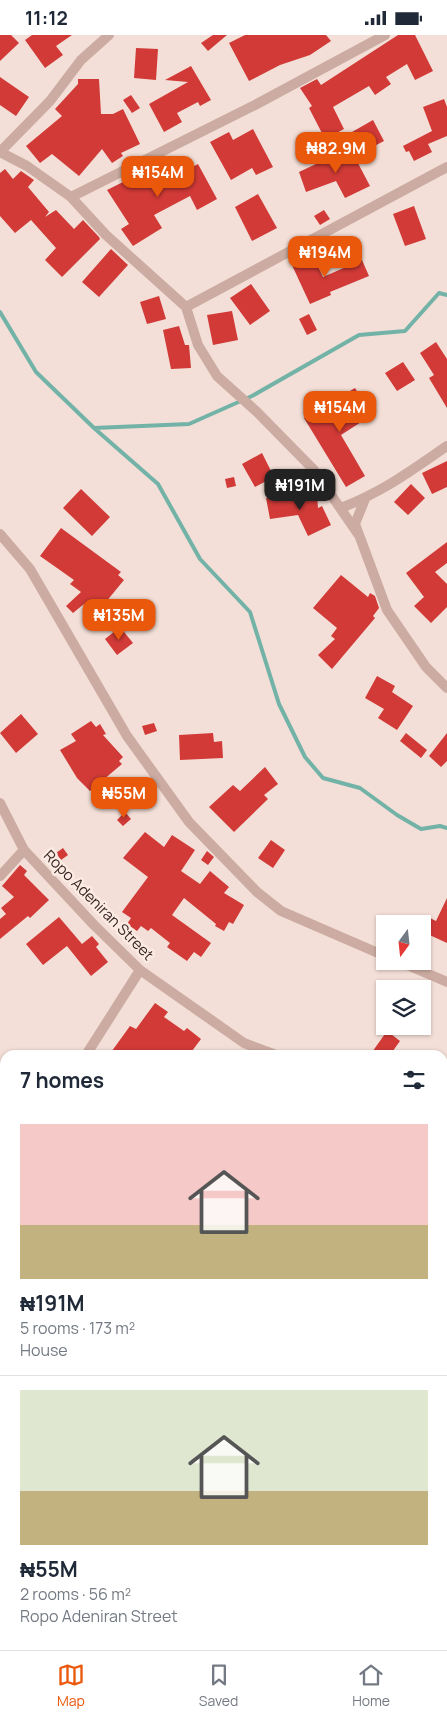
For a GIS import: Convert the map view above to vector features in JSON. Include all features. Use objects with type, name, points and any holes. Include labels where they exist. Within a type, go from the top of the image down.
[{"type":"street","points":[[109,35],[81,60],[50,101],[0,152],[27,166],[71,197],[106,235],[186,307],[198,345],[217,376],[258,412],[314,470],[358,534]]},
{"type":"street","points":[[71,197],[239,113],[385,35]]},
{"type":"street","points":[[186,307],[447,167]]},
{"type":"street","points":[[341,508],[365,499],[398,481],[447,446]]},
{"type":"street","points":[[365,499],[355,524],[378,579],[387,610],[426,667],[447,689]]},
{"type":"street","points":[[0,533],[30,569],[127,737],[189,822],[257,893],[281,911],[376,952]]},
{"type":"street","name":"Ropo Adeniran Street","points":[[0,803],[24,850],[94,925],[140,970],[244,1043],[263,1050]]},
{"type":"street","points":[[0,876],[24,850]]},
{"type":"street","points":[[89,1050],[140,970]]},
{"type":"street","points":[[419,970],[447,982]]},
{"type":"building","points":[[0,35],[11,35],[19,43],[0,61]]},
{"type":"building","points":[[32,35],[72,35],[56,46],[63,55],[45,68],[25,40]]},
{"type":"building","points":[[213,35],[227,35],[208,51],[201,43]]},
{"type":"building","points":[[245,35],[326,35],[331,41],[310,55],[280,65],[249,81],[229,43]]},
{"type":"building","points":[[398,35],[415,35],[433,71],[415,80],[407,64],[386,77],[391,84],[375,95],[369,86],[333,107],[344,129],[325,139],[309,108],[312,106],[300,88],[317,79],[321,85]]},
{"type":"building","points":[[136,48],[158,49],[156,80],[134,78]]},
{"type":"building","points":[[191,66],[211,100],[200,106],[198,102],[177,113],[182,122],[164,132],[149,104],[188,82],[165,80]]},
{"type":"building","points":[[0,77],[29,97],[16,116],[0,105]]},
{"type":"building","points":[[78,79],[99,79],[101,114],[113,114],[123,109],[140,144],[121,153],[123,156],[112,163],[102,149],[79,176],[52,154],[40,163],[26,146],[62,116],[55,109],[78,84]]},
{"type":"building","points":[[131,95],[140,108],[132,113],[123,100]]},
{"type":"building","points":[[444,99],[447,107],[447,136],[428,144],[432,152],[414,161],[409,151],[406,152],[403,146],[432,131],[423,107]]},
{"type":"building","points":[[373,120],[384,141],[361,153],[354,146],[358,144],[352,132]]},
{"type":"building","points":[[253,129],[273,167],[256,175],[252,168],[231,180],[210,142],[229,132],[233,140]]},
{"type":"building","points":[[350,148],[370,186],[345,198],[336,181],[306,192],[299,172]]},
{"type":"building","points":[[198,164],[217,199],[197,210],[190,196],[154,215],[162,228],[133,246],[121,229],[129,224],[107,190],[131,178],[132,181],[163,165],[170,179]]},
{"type":"building","points":[[5,169],[13,179],[21,171],[34,180],[28,187],[49,212],[45,217],[56,210],[74,229],[83,220],[99,237],[100,239],[62,277],[45,260],[56,248],[31,220],[15,233],[0,216],[0,173]]},
{"type":"building","points":[[258,194],[277,228],[252,241],[235,207]]},
{"type":"building","points":[[414,206],[426,239],[405,246],[393,214]]},
{"type":"building","points":[[324,210],[330,219],[320,225],[314,216]]},
{"type":"building","points":[[111,249],[128,265],[99,297],[82,282]]},
{"type":"building","points":[[312,254],[323,277],[362,260],[369,276],[330,292],[331,295],[310,304],[291,263]]},
{"type":"building","points":[[251,284],[270,311],[250,325],[230,298]]},
{"type":"building","points":[[159,296],[166,319],[147,324],[140,302]]},
{"type":"building","points":[[232,311],[238,340],[213,345],[207,315]]},
{"type":"building","points":[[309,314],[317,330],[307,335],[299,319]]},
{"type":"building","points":[[179,326],[185,345],[189,345],[191,368],[171,369],[163,330]]},
{"type":"building","points":[[436,342],[447,359],[447,408],[429,378],[434,375],[420,353]]},
{"type":"building","points":[[403,362],[415,380],[397,391],[385,373]]},
{"type":"building","points":[[355,388],[372,415],[341,435],[365,476],[346,487],[304,418]]},
{"type":"building","points":[[262,453],[274,477],[255,487],[242,464]]},
{"type":"building","points":[[447,461],[447,487],[432,494],[422,473]]},
{"type":"building","points":[[234,477],[236,486],[227,488],[225,479]]},
{"type":"building","points":[[411,484],[425,498],[408,515],[394,502]]},
{"type":"building","points":[[81,489],[110,517],[92,536],[63,508]]},
{"type":"building","points":[[317,494],[318,508],[322,506],[331,525],[308,536],[298,515],[270,519],[266,498]]},
{"type":"building","points":[[61,528],[121,572],[118,575],[124,580],[96,614],[84,604],[73,613],[66,606],[81,592],[70,584],[74,580],[40,556]]},
{"type":"building","points":[[447,542],[447,563],[435,572],[447,584],[447,607],[431,623],[414,606],[424,597],[406,573]]},
{"type":"building","points":[[341,575],[368,597],[370,593],[375,596],[379,608],[373,616],[375,618],[332,669],[318,655],[335,639],[331,636],[337,628],[313,608]]},
{"type":"building","points":[[120,627],[133,643],[117,655],[105,639]]},
{"type":"building","points":[[377,676],[395,686],[392,692],[413,706],[397,730],[378,718],[384,709],[365,698]]},
{"type":"building","points":[[21,714],[38,734],[16,753],[0,733]]},
{"type":"building","points":[[91,721],[96,727],[100,724],[106,734],[103,735],[123,757],[119,761],[122,764],[90,791],[77,778],[60,750],[76,741],[71,734]]},
{"type":"building","points":[[154,723],[157,731],[145,735],[142,726]]},
{"type":"building","points":[[213,733],[214,742],[222,741],[223,758],[180,760],[179,735]]},
{"type":"building","points":[[406,733],[427,750],[421,758],[400,741]]},
{"type":"building","points":[[447,733],[447,761],[441,767],[429,756]]},
{"type":"building","points":[[265,767],[278,784],[264,795],[268,799],[234,832],[209,807],[233,785],[240,791]]},
{"type":"building","points":[[125,812],[131,819],[123,826],[117,820]]},
{"type":"building","points":[[145,832],[164,847],[172,835],[195,850],[181,871],[200,884],[210,871],[229,887],[224,893],[244,905],[233,924],[229,922],[224,931],[215,926],[216,924],[184,898],[172,915],[211,943],[201,957],[194,952],[187,961],[167,947],[170,943],[151,928],[148,931],[141,926],[137,931],[127,924],[131,918],[122,912],[148,877],[123,858]]},
{"type":"building","points":[[271,840],[285,850],[273,868],[258,858]]},
{"type":"building","points":[[63,848],[68,855],[61,860],[56,853]]},
{"type":"building","points":[[207,851],[214,857],[208,865],[201,860]]},
{"type":"building","points":[[20,865],[27,871],[24,875],[49,900],[30,918],[28,916],[0,939],[0,919],[6,914],[1,908],[14,897],[2,886]]},
{"type":"building","points":[[447,898],[447,943],[431,936],[431,918],[436,921]]},
{"type":"building","points":[[59,917],[82,944],[92,936],[99,944],[96,947],[108,962],[91,976],[67,946],[43,965],[26,944]]},
{"type":"building","points":[[155,1003],[168,1012],[164,1017],[184,1031],[187,1028],[201,1039],[193,1050],[113,1050],[130,1026],[136,1029]]},
{"type":"building","points":[[384,1035],[392,1035],[400,1041],[394,1050],[374,1050]]},
{"type":"waterway","points":[[94,428],[189,424],[252,396],[359,335],[405,331],[439,293],[447,295]]},
{"type":"waterway","points":[[0,312],[36,372],[94,428],[158,484],[200,559],[250,612],[279,704],[305,757],[323,778],[360,788],[397,815],[421,829],[440,826],[447,828]]}]
